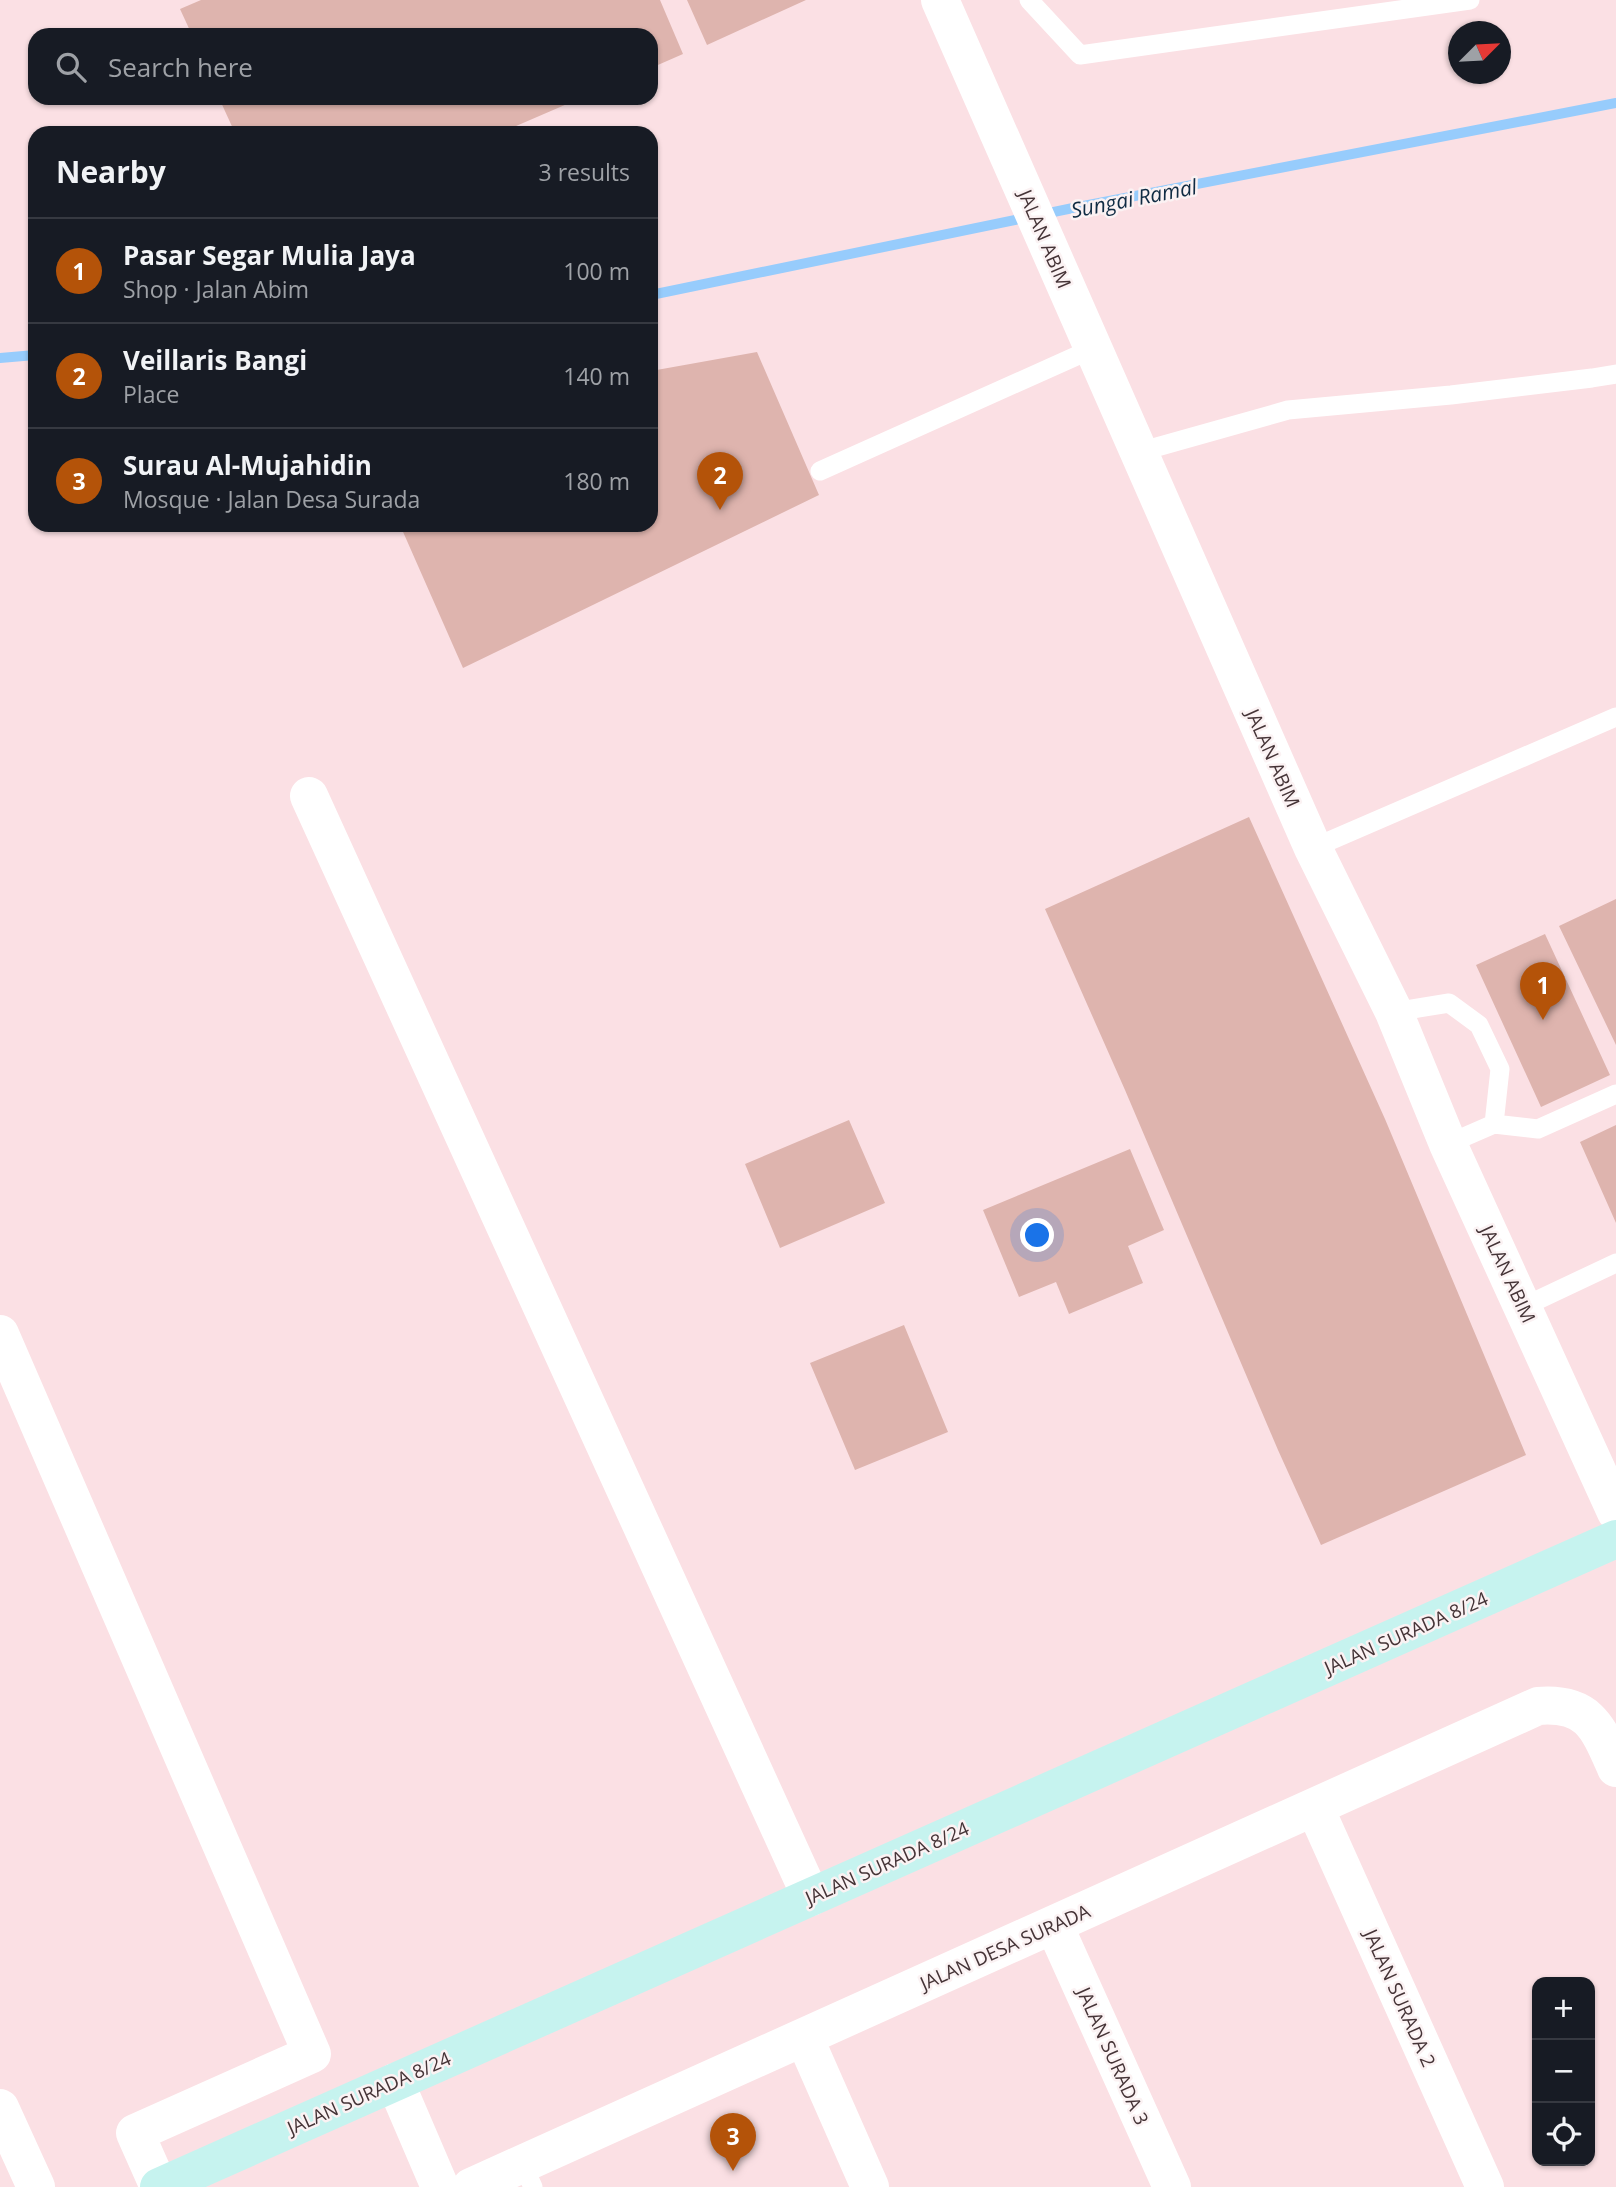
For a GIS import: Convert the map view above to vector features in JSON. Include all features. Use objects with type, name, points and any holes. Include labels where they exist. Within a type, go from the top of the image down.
[{"type":"street","name":"JALAN ABIM","points":[[940,0],[1312,848],[1394,1012],[1448,1143],[1616,1511]]},
{"type":"street","points":[[309,796],[811,1897]]},
{"type":"street","points":[[0,1334],[312,2054],[135,2133],[159,2187]]},
{"type":"street","name":"JALAN SURADA 8/24","points":[[159,2187],[1616,1539]]},
{"type":"street","name":"JALAN DESA SURADA","points":[[471,2187],[528,2175],[804,2037],[1538,1706],[1558,1705],[1578,1710],[1595,1727],[1616,1768]]},
{"type":"street","name":"JALAN SURADA 2","points":[[1315,1808],[1485,2187]]},
{"type":"street","name":"JALAN SURADA 3","points":[[1054,1925],[1172,2187]]},
{"type":"street","points":[[804,2037],[870,2187]]},
{"type":"street","points":[[395,2082],[440,2187]]},
{"type":"street","points":[[0,2108],[36,2187]]},
{"type":"lane","points":[[1029,0],[1080,55],[1470,0]]},
{"type":"lane","points":[[820,471],[1092,349]]},
{"type":"lane","points":[[1139,453],[1288,410],[1451,395],[1616,374]]},
{"type":"lane","points":[[1312,848],[1616,717]]},
{"type":"lane","points":[[1394,1012],[1449,1003],[1479,1025],[1500,1069],[1494,1124]]},
{"type":"lane","points":[[1448,1143],[1494,1124],[1538,1129],[1616,1094]]},
{"type":"lane","points":[[1523,1307],[1616,1263]]},
{"type":"building","points":[[201,0],[660,0],[683,54],[658,65],[658,28],[189,28],[180,9]]},
{"type":"building","points":[[687,0],[806,0],[707,45]]},
{"type":"building","points":[[222,105],[565,105],[516,126],[232,126]]},
{"type":"building","points":[[757,352],[819,495],[463,668],[403,532],[658,532],[658,370]]},
{"type":"building","points":[[1249,817],[1385,1119],[1526,1455],[1321,1545],[1045,909]]},
{"type":"building","points":[[1616,899],[1616,1045],[1559,926]]},
{"type":"building","points":[[1545,934],[1610,1075],[1541,1107],[1476,965]]},
{"type":"building","points":[[849,1120],[885,1203],[780,1248],[745,1164]]},
{"type":"building","points":[[1616,1125],[1616,1223],[1580,1142]]},
{"type":"building","points":[[1130,1149],[1164,1230],[1128,1246],[1143,1283],[1069,1314],[1056,1282],[1019,1297],[983,1210]]},
{"type":"building","points":[[904,1325],[948,1432],[855,1470],[810,1363]]},
{"type":"waterway","name":"Sungai Ramal","points":[[658,294],[1073,208],[1616,103]]},
{"type":"waterway","name":"Sungai Ramal","points":[[0,358],[28,356]]},
{"type":"place","name":"Veillaris Bangi","points":[[720,510]]},
{"type":"place","name":"Pasar Segar Mulia Jaya","points":[[1543,1020]]},
{"type":"place","name":"Surau Al-Mujahidin","points":[[733,2171]]}]
